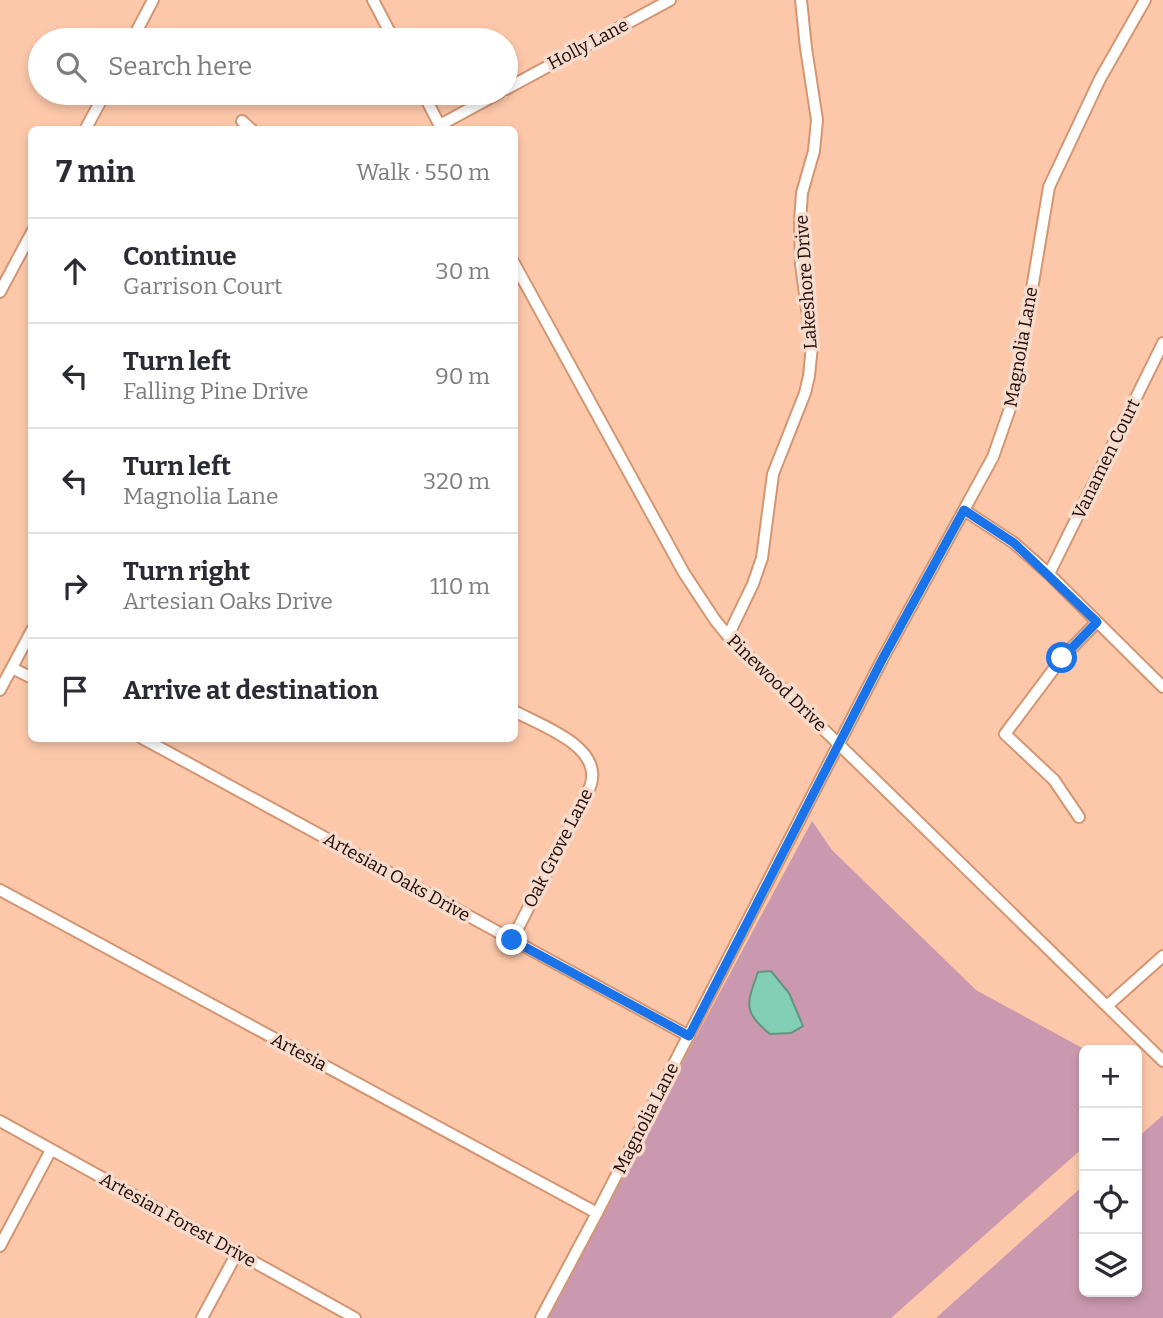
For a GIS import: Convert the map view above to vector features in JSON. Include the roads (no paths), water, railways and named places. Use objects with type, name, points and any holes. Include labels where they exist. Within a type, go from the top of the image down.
[{"type":"street","points":[[138,28],[153,0]]},
{"type":"street","points":[[373,0],[388,28]]},
{"type":"street","name":"Holly Lane","points":[[518,82],[670,0]]},
{"type":"street","name":"Lakeshore Drive","points":[[728,636],[753,584],[762,558],[774,474],[805,393],[810,366],[812,346],[801,264],[800,222],[802,193],[814,150],[817,120],[801,0]]},
{"type":"street","name":"Magnolia Lane","points":[[541,1318],[883,658],[997,447],[1014,397],[1049,187],[1100,79],[1145,0]]},
{"type":"street","points":[[87,126],[99,105]]},
{"type":"street","points":[[429,105],[440,126]]},
{"type":"street","points":[[443,126],[479,105]]},
{"type":"street","points":[[242,121],[248,126]]},
{"type":"street","points":[[0,292],[28,240]]},
{"type":"street","name":"Pinewood Drive","points":[[518,278],[684,573],[703,604],[728,636],[1163,1061]]},
{"type":"street","name":"Vanamen Court","points":[[1049,574],[1163,343]]},
{"type":"street","points":[[964,510],[1014,543],[1049,574],[1163,687]]},
{"type":"street","points":[[1079,817],[1054,780],[1005,734],[1062,658],[1097,622]]},
{"type":"street","points":[[0,690],[28,637]]},
{"type":"street","points":[[12,668],[28,676]]},
{"type":"street","name":"Oak Grove Lane","points":[[512,940],[590,788],[593,773],[588,758],[576,745],[518,713]]},
{"type":"street","name":"Artesian Oaks Drive","points":[[149,742],[689,1036]]},
{"type":"street","name":"Artesia","points":[[0,890],[597,1213]]},
{"type":"street","points":[[1107,1006],[1163,956]]},
{"type":"street","name":"Artesian Forest Drive","points":[[0,1121],[355,1318]]},
{"type":"street","points":[[0,1246],[51,1150]]},
{"type":"street","points":[[202,1318],[237,1253]]}]
